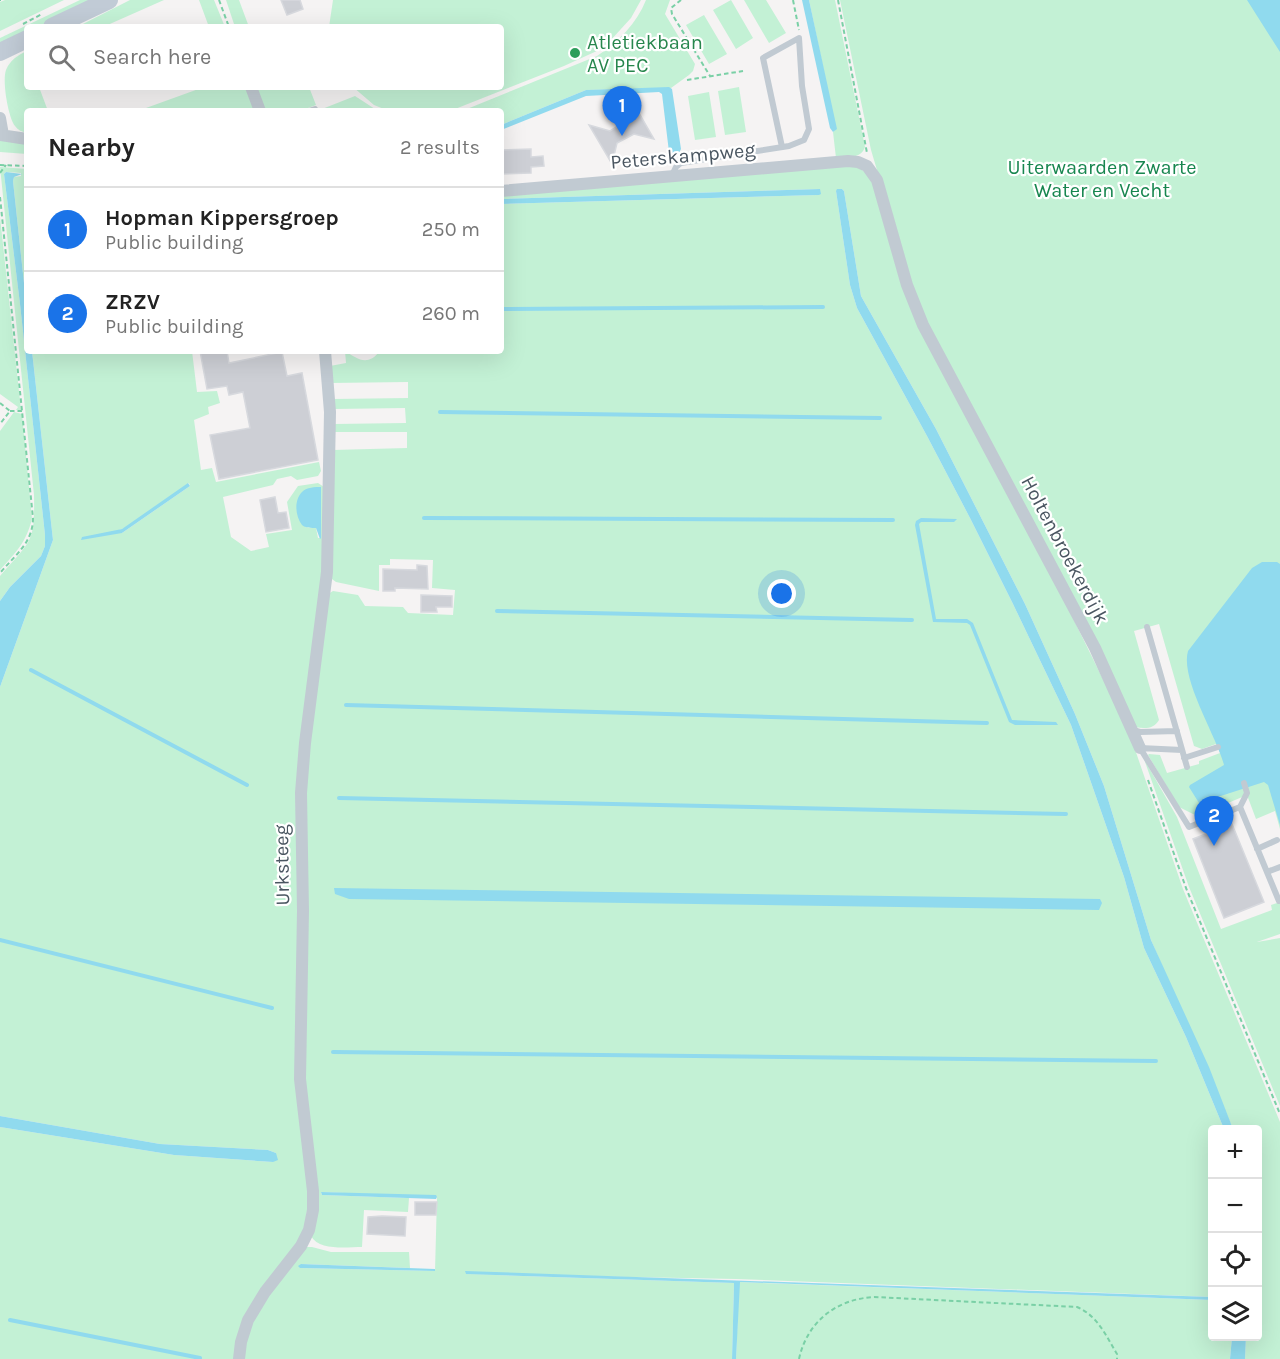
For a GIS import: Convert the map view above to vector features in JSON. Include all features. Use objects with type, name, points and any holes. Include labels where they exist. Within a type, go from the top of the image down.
[{"type":"main road","points":[[48,20],[109,0]]},
{"type":"main road","points":[[0,52],[22,33]]},
{"type":"street","points":[[252,90],[259,108]]},
{"type":"street","points":[[0,118],[2,135],[24,139]]},
{"type":"street","name":"Peterskampweg","points":[[504,191],[839,162],[858,162],[867,166]]},
{"type":"street","name":"Holtenbroekerdijk","points":[[867,166],[877,180],[907,285],[923,325],[1095,648],[1140,748]]},
{"type":"street","name":"Urksteeg","points":[[239,1359],[241,1342],[248,1320],[265,1292],[301,1246],[309,1230],[313,1210],[313,1191],[300,1079],[303,910],[301,793],[305,743],[324,607],[327,563],[330,412],[325,354]]},
{"type":"lane","points":[[672,177],[676,167],[681,163],[782,147],[800,143],[807,136],[810,129],[802,86],[799,38],[763,58],[782,147]]},
{"type":"lane","points":[[1147,627],[1187,767]]},
{"type":"lane","points":[[1132,730],[1140,732],[1177,731]]},
{"type":"lane","points":[[1184,758],[1218,747]]},
{"type":"lane","points":[[1140,748],[1182,750]]},
{"type":"lane","points":[[1140,748],[1189,827],[1240,807],[1247,793],[1244,783]]},
{"type":"lane","points":[[1240,807],[1279,901]]},
{"type":"lane","points":[[1257,849],[1277,840]]},
{"type":"lane","points":[[1267,872],[1280,867]]},
{"type":"path","points":[[219,0],[228,24]]},
{"type":"path","points":[[681,0],[671,8],[672,14],[710,76]]},
{"type":"path","points":[[793,0],[799,38]]},
{"type":"path","points":[[837,0],[868,147],[867,166]]},
{"type":"path","points":[[687,80],[743,70]]},
{"type":"path","points":[[0,165],[24,166]]},
{"type":"path","points":[[0,173],[6,165]]},
{"type":"path","points":[[0,197],[30,475],[33,526],[26,543],[0,573]]},
{"type":"path","points":[[0,403],[10,411],[23,411]]},
{"type":"path","points":[[0,424],[10,411]]},
{"type":"path","points":[[1148,780],[1186,888],[1280,1114]]},
{"type":"path","points":[[799,1359],[806,1339],[817,1322],[828,1311],[855,1299],[874,1297],[1077,1307],[1096,1319],[1118,1359]]},
{"type":"green space","points":[[5,0],[64,0],[0,31],[0,2]]},
{"type":"green space","points":[[80,0],[94,0],[43,24],[29,24]]},
{"type":"green space","points":[[130,0],[164,0],[110,24],[83,24]]},
{"type":"green space","points":[[199,0],[214,0],[224,24],[208,24]]},
{"type":"green space","points":[[226,0],[239,0],[248,24],[234,24]]},
{"type":"green space","points":[[333,0],[641,0],[631,18],[599,50],[504,90],[504,24],[329,24]]},
{"type":"green space","points":[[646,0],[670,0],[665,14],[695,64],[689,75],[671,88],[586,90],[504,124],[504,108],[469,108],[597,56],[626,31]]},
{"type":"green space","points":[[731,0],[753,38],[736,49],[713,10]]},
{"type":"green space","points":[[744,0],[766,0],[786,33],[769,43]]},
{"type":"green space","points":[[809,0],[835,0],[865,147],[860,154],[853,157],[836,158],[833,132],[836,129]]},
{"type":"green space","name":"Uiterwaarden Zwarte Water en Vecht","points":[[840,0],[1280,0],[1280,829],[1275,811],[1256,819],[1247,795],[1197,816],[1179,807],[1148,755],[1160,755],[1167,773],[1199,764],[1199,761],[1220,753],[1216,744],[1202,749],[1194,746],[1159,624],[1134,631],[1159,720],[1149,728],[1135,727],[916,300],[871,150]]},
{"type":"green space","points":[[704,15],[727,54],[709,64],[686,25]]},
{"type":"green space","points":[[24,27],[24,33],[0,44],[0,38]]},
{"type":"green space","points":[[24,52],[24,90],[40,90],[47,108],[24,108],[24,132],[17,129],[12,121],[5,90],[6,70],[17,56]]},
{"type":"green space","points":[[739,87],[746,132],[725,135],[718,91]]},
{"type":"green space","points":[[196,90],[248,90],[255,108],[146,108]]},
{"type":"green space","points":[[257,90],[310,90],[316,105],[308,108],[264,108]]},
{"type":"green space","points":[[356,90],[503,90],[458,108],[382,108],[374,105]]},
{"type":"green space","points":[[709,92],[716,137],[695,140],[688,96]]},
{"type":"green space","points":[[355,96],[373,108],[325,108]]},
{"type":"green space","points":[[0,140],[24,144],[24,154],[0,152]]},
{"type":"green space","points":[[855,165],[872,177],[895,257],[1129,732],[1183,889],[1280,1122],[1280,1359],[1245,1359],[1246,1341],[1262,1341],[1262,1125],[1231,1125],[1151,940],[1104,786],[1075,714],[1025,604],[936,429],[861,296],[842,189],[836,191],[850,285],[857,308],[970,518],[1071,725],[1124,877],[1144,948],[1186,1037],[1222,1125],[1208,1125],[1208,1297],[736,1279],[466,1274],[734,1283],[732,1359],[242,1359],[250,1321],[304,1247],[331,1252],[409,1252],[410,1268],[301,1264],[300,1268],[435,1271],[437,1197],[321,1192],[322,1195],[409,1198],[408,1212],[364,1210],[362,1247],[327,1246],[315,1241],[311,1236],[304,1100],[304,793],[328,594],[333,591],[358,595],[365,606],[403,607],[408,613],[453,615],[455,590],[432,588],[433,560],[390,559],[390,565],[379,565],[379,591],[336,582],[332,579],[333,450],[407,448],[407,432],[335,432],[334,424],[406,423],[405,408],[334,409],[333,399],[408,398],[408,382],[332,383],[330,366],[346,363],[345,354],[367,360],[377,354],[504,354],[504,204],[818,195],[820,189],[504,199],[504,193]]},
{"type":"green space","points":[[0,167],[24,169],[24,283],[13,181],[14,177],[21,176],[21,173],[6,172],[4,174],[45,546],[41,556],[10,587],[0,601],[0,576],[25,547],[32,533],[34,495]]},
{"type":"green space","points":[[0,217],[21,410],[16,410],[18,407],[0,394]]},
{"type":"green space","points":[[32,354],[192,354],[197,392],[217,391],[220,403],[208,407],[209,414],[194,420],[201,470],[212,468],[216,482],[319,462],[321,471],[318,476],[297,480],[291,476],[277,479],[273,485],[223,497],[231,537],[251,551],[269,547],[266,534],[292,530],[287,502],[298,486],[318,483],[324,487],[325,545],[305,715],[298,1030],[310,1191],[303,1237],[263,1290],[236,1359],[0,1359],[0,1127],[174,1155],[273,1162],[276,1153],[268,1150],[160,1144],[0,1116],[0,687],[53,540]],"holes":[[[189,483],[190,486],[122,533],[116,531],[125,528]],[[321,487],[321,538],[318,538],[316,528],[305,527]]]},
{"type":"green space","points":[[14,412],[22,414],[32,519],[23,541],[0,570],[0,431]]},
{"type":"green space","points":[[1144,759],[1177,817],[1221,929],[1272,910],[1271,905],[1280,902],[1280,934],[1257,942],[1280,938],[1280,1106],[1189,887]]},
{"type":"green space","points":[[739,1282],[1208,1300],[1208,1341],[1232,1341],[1230,1359],[736,1359]]},
{"type":"water","points":[[802,0],[809,0],[837,129],[833,132],[830,128]]},
{"type":"water","points":[[1247,0],[1280,0],[1280,52]]},
{"type":"water","points":[[669,87],[672,89],[681,149],[678,155],[673,156],[669,152],[662,94],[659,92],[586,96],[504,129],[504,124],[586,90]]},
{"type":"water","points":[[6,172],[22,174],[14,177],[13,181],[24,283],[24,341],[20,304],[4,174]]},
{"type":"water","points":[[820,189],[821,194],[504,204],[504,199]]},
{"type":"water","points":[[842,189],[844,191],[861,296],[936,429],[1025,604],[1075,714],[1104,786],[1151,940],[1209,1067],[1231,1125],[1222,1125],[1186,1037],[1144,948],[1124,877],[1071,725],[970,518],[857,308],[850,285],[836,191]]},
{"type":"water","points":[[25,354],[32,354],[53,540],[0,687],[0,601],[10,587],[41,556],[45,546]]},
{"type":"water","points":[[188,483],[190,486],[122,533],[81,540],[82,537],[122,529]]},
{"type":"water","points":[[321,487],[320,539],[316,528],[302,525],[296,508],[302,492],[309,488]]},
{"type":"water","points":[[921,518],[957,519],[954,522],[921,522],[919,524],[936,619],[967,619],[973,623],[1012,720],[1056,722],[1058,725],[1015,725],[1009,722],[970,625],[933,622],[915,525],[916,521]]},
{"type":"water","points":[[1262,562],[1280,564],[1280,825],[1268,785],[1264,782],[1199,803],[1189,787],[1224,765],[1189,676],[1188,651],[1252,568]]},
{"type":"water","points":[[334,888],[1100,899],[1102,903],[1099,910],[349,899],[335,894]]},
{"type":"water","points":[[0,1116],[160,1144],[268,1150],[276,1153],[278,1160],[273,1162],[174,1155],[0,1127]]},
{"type":"water","points":[[321,1192],[436,1195],[437,1197],[436,1199],[322,1195]]},
{"type":"water","points":[[301,1264],[435,1269],[435,1271],[300,1268],[298,1266]]},
{"type":"water","points":[[465,1271],[1208,1297],[1208,1300],[740,1282],[736,1359],[732,1359],[734,1283],[466,1274]]},
{"type":"water","points":[[1232,1341],[1246,1341],[1245,1359],[1230,1359]]},
{"type":"building","points":[[281,0],[300,0],[303,9],[287,15]]},
{"type":"building","points":[[632,101],[654,139],[634,134],[617,143],[612,164],[589,125],[610,131],[626,121]]},
{"type":"building","points":[[531,149],[531,157],[543,156],[544,166],[531,167],[531,173],[504,174],[504,150]]},
{"type":"building","points":[[201,354],[228,354],[229,363],[282,354],[287,376],[302,373],[318,460],[219,479],[210,435],[250,428],[243,392],[229,395],[227,386],[207,389]]},
{"type":"building","points":[[275,497],[278,513],[286,512],[289,528],[266,532],[260,500]]},
{"type":"building","points":[[417,565],[427,566],[428,589],[395,588],[395,591],[383,591],[383,569],[417,570]]},
{"type":"building","points":[[421,595],[452,596],[452,607],[436,607],[437,612],[421,612]]},
{"type":"building","points":[[1232,824],[1264,902],[1224,918],[1193,839]]},
{"type":"building","points":[[415,1202],[437,1202],[436,1215],[415,1215]]},
{"type":"building","points":[[368,1217],[406,1217],[405,1236],[367,1234]]},
{"type":"waterway","points":[[504,309],[823,307]]},
{"type":"waterway","points":[[440,412],[880,418]]},
{"type":"waterway","points":[[424,518],[893,520]]},
{"type":"waterway","points":[[497,611],[912,620]]},
{"type":"waterway","points":[[31,670],[247,785]]},
{"type":"waterway","points":[[346,705],[987,723]]},
{"type":"waterway","points":[[339,798],[1066,814]]},
{"type":"waterway","points":[[0,940],[272,1008]]},
{"type":"waterway","points":[[333,1052],[1156,1061]]},
{"type":"waterway","points":[[10,1320],[200,1358]]},
{"type":"place","name":"Atletiekbaan AV PEC","points":[[575,53]]},
{"type":"place","name":"Hopman Kippersgroep","points":[[622,136]]},
{"type":"place","name":"ZRZV","points":[[1214,846]]}]
